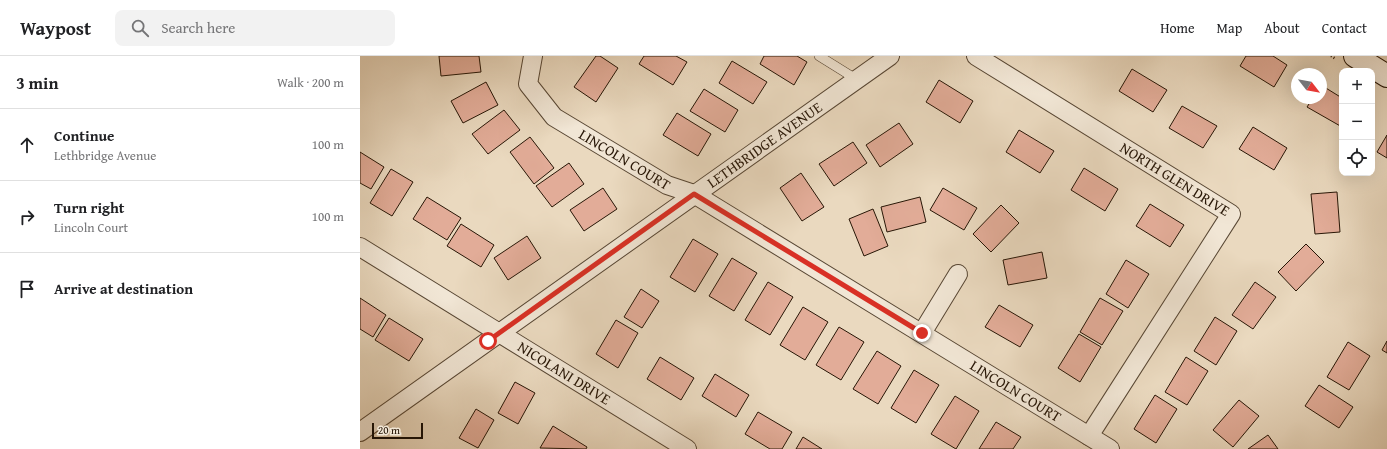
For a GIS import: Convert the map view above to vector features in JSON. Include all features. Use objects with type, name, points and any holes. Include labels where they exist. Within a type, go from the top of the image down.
[{"type":"main road","points":[[1355,56],[1387,76]]},
{"type":"street","name":"LINCOLN COURT","points":[[533,56],[528,84],[554,117],[666,184],[694,194],[1110,449]]},
{"type":"street","name":"LETHBRIDGE AVENUE","points":[[360,432],[890,56]]},
{"type":"street","name":"NORTH GLEN DRIVE","points":[[976,56],[1231,214],[1089,436]]},
{"type":"street","name":"NICOLANI DRIVE","points":[[360,248],[687,449]]},
{"type":"street","points":[[922,333],[958,274]]},
{"type":"lane","points":[[826,57],[856,79]]},
{"type":"building","points":[[439,56],[479,56],[481,72],[441,76]]},
{"type":"building","points":[[596,56],[600,56],[618,68],[596,102],[574,87]]},
{"type":"building","points":[[644,56],[676,56],[687,62],[673,85],[639,64]]},
{"type":"building","points":[[764,56],[797,56],[807,62],[794,85],[760,64]]},
{"type":"building","points":[[1246,56],[1273,56],[1287,65],[1274,87],[1240,66]]},
{"type":"building","points":[[732,61],[767,82],[753,104],[719,83]]},
{"type":"building","points":[[1132,69],[1167,90],[1153,112],[1119,91]]},
{"type":"building","points":[[939,80],[973,101],[960,123],[926,102]]},
{"type":"building","points":[[486,82],[498,105],[463,123],[451,101]]},
{"type":"building","points":[[704,89],[738,110],[725,132],[690,111]]},
{"type":"building","points":[[1327,89],[1339,96],[1339,125],[1307,107],[1309,104],[1327,104]]},
{"type":"building","points":[[1182,106],[1217,126],[1203,148],[1169,128]]},
{"type":"building","points":[[504,110],[520,130],[488,154],[472,134]]},
{"type":"building","points":[[677,113],[711,134],[698,156],[663,135]]},
{"type":"building","points":[[899,123],[913,144],[880,167],[866,145]]},
{"type":"building","points":[[1253,127],[1287,148],[1274,170],[1239,149]]},
{"type":"building","points":[[1019,130],[1054,151],[1040,173],[1006,152]]},
{"type":"building","points":[[1387,135],[1387,158],[1377,152]]},
{"type":"building","points":[[530,137],[554,168],[534,184],[510,152]]},
{"type":"building","points":[[853,142],[867,163],[834,186],[819,164]]},
{"type":"building","points":[[360,152],[384,167],[371,189],[360,183]]},
{"type":"building","points":[[569,163],[584,184],[552,207],[536,186]]},
{"type":"building","points":[[1084,168],[1118,189],[1105,211],[1071,190]]},
{"type":"building","points":[[391,169],[413,182],[392,216],[370,203]]},
{"type":"building","points":[[801,173],[824,207],[802,221],[780,188]]},
{"type":"building","points":[[603,188],[617,209],[584,231],[570,210]]},
{"type":"building","points":[[943,188],[977,208],[964,230],[930,210]]},
{"type":"building","points":[[1337,192],[1340,232],[1315,234],[1311,194]]},
{"type":"building","points":[[427,197],[461,218],[447,240],[413,219]]},
{"type":"building","points":[[920,197],[926,222],[887,232],[881,207]]},
{"type":"building","points":[[1150,204],[1184,225],[1170,247],[1136,226]]},
{"type":"building","points":[[1001,205],[1019,223],[991,252],[973,234]]},
{"type":"building","points":[[873,209],[888,246],[864,256],[849,219]]},
{"type":"building","points":[[461,224],[494,245],[481,267],[447,246]]},
{"type":"building","points":[[527,236],[541,258],[508,280],[494,258]]},
{"type":"building","points":[[693,239],[718,254],[695,292],[670,277]]},
{"type":"building","points":[[1306,244],[1324,262],[1296,291],[1278,272]]},
{"type":"building","points":[[1042,252],[1047,278],[1008,285],[1003,260]]},
{"type":"building","points":[[732,258],[757,273],[734,311],[709,296]]},
{"type":"building","points":[[1126,260],[1149,274],[1128,308],[1106,294]]},
{"type":"building","points":[[768,282],[793,297],[770,335],[745,320]]},
{"type":"building","points":[[1255,282],[1276,297],[1253,329],[1232,315]]},
{"type":"building","points":[[641,289],[659,301],[642,328],[624,317]]},
{"type":"building","points":[[360,298],[386,315],[373,337],[360,329]]},
{"type":"building","points":[[1100,298],[1123,311],[1102,345],[1080,332]]},
{"type":"building","points":[[999,305],[1033,325],[1020,347],[985,327]]},
{"type":"building","points":[[803,307],[828,322],[805,360],[780,345]]},
{"type":"building","points":[[1215,317],[1237,331],[1216,365],[1194,351]]},
{"type":"building","points":[[389,318],[423,339],[409,361],[375,340]]},
{"type":"building","points":[[616,320],[638,333],[618,368],[596,354]]},
{"type":"building","points":[[839,327],[864,342],[841,380],[816,365]]},
{"type":"building","points":[[1079,334],[1101,347],[1080,382],[1058,368]]},
{"type":"building","points":[[1387,341],[1387,353],[1382,350]]},
{"type":"building","points":[[1348,342],[1370,356],[1349,390],[1327,377]]},
{"type":"building","points":[[877,351],[901,366],[878,404],[853,389]]},
{"type":"building","points":[[660,357],[694,378],[681,400],[647,379]]},
{"type":"building","points":[[1186,357],[1208,371],[1187,405],[1165,392]]},
{"type":"building","points":[[914,370],[939,385],[916,423],[891,408]]},
{"type":"building","points":[[715,374],[749,395],[736,417],[702,396]]},
{"type":"building","points":[[515,382],[535,393],[518,424],[498,413]]},
{"type":"building","points":[[1319,385],[1353,407],[1339,428],[1305,406]]},
{"type":"building","points":[[1155,395],[1177,409],[1156,443],[1134,429]]},
{"type":"building","points":[[955,396],[979,411],[956,449],[931,434]]},
{"type":"building","points":[[1239,400],[1259,416],[1233,447],[1213,430]]},
{"type":"building","points":[[476,409],[494,420],[478,448],[459,438]]},
{"type":"building","points":[[758,412],[792,432],[782,449],[770,449],[745,434]]},
{"type":"building","points":[[996,422],[1021,437],[1013,449],[979,449]]},
{"type":"building","points":[[553,426],[587,447],[586,449],[540,448]]},
{"type":"building","points":[[1268,435],[1278,449],[1248,449]]},
{"type":"building","points":[[803,437],[822,449],[796,449]]},
{"type":"route","points":[[488,341],[694,194],[922,333]]}]
